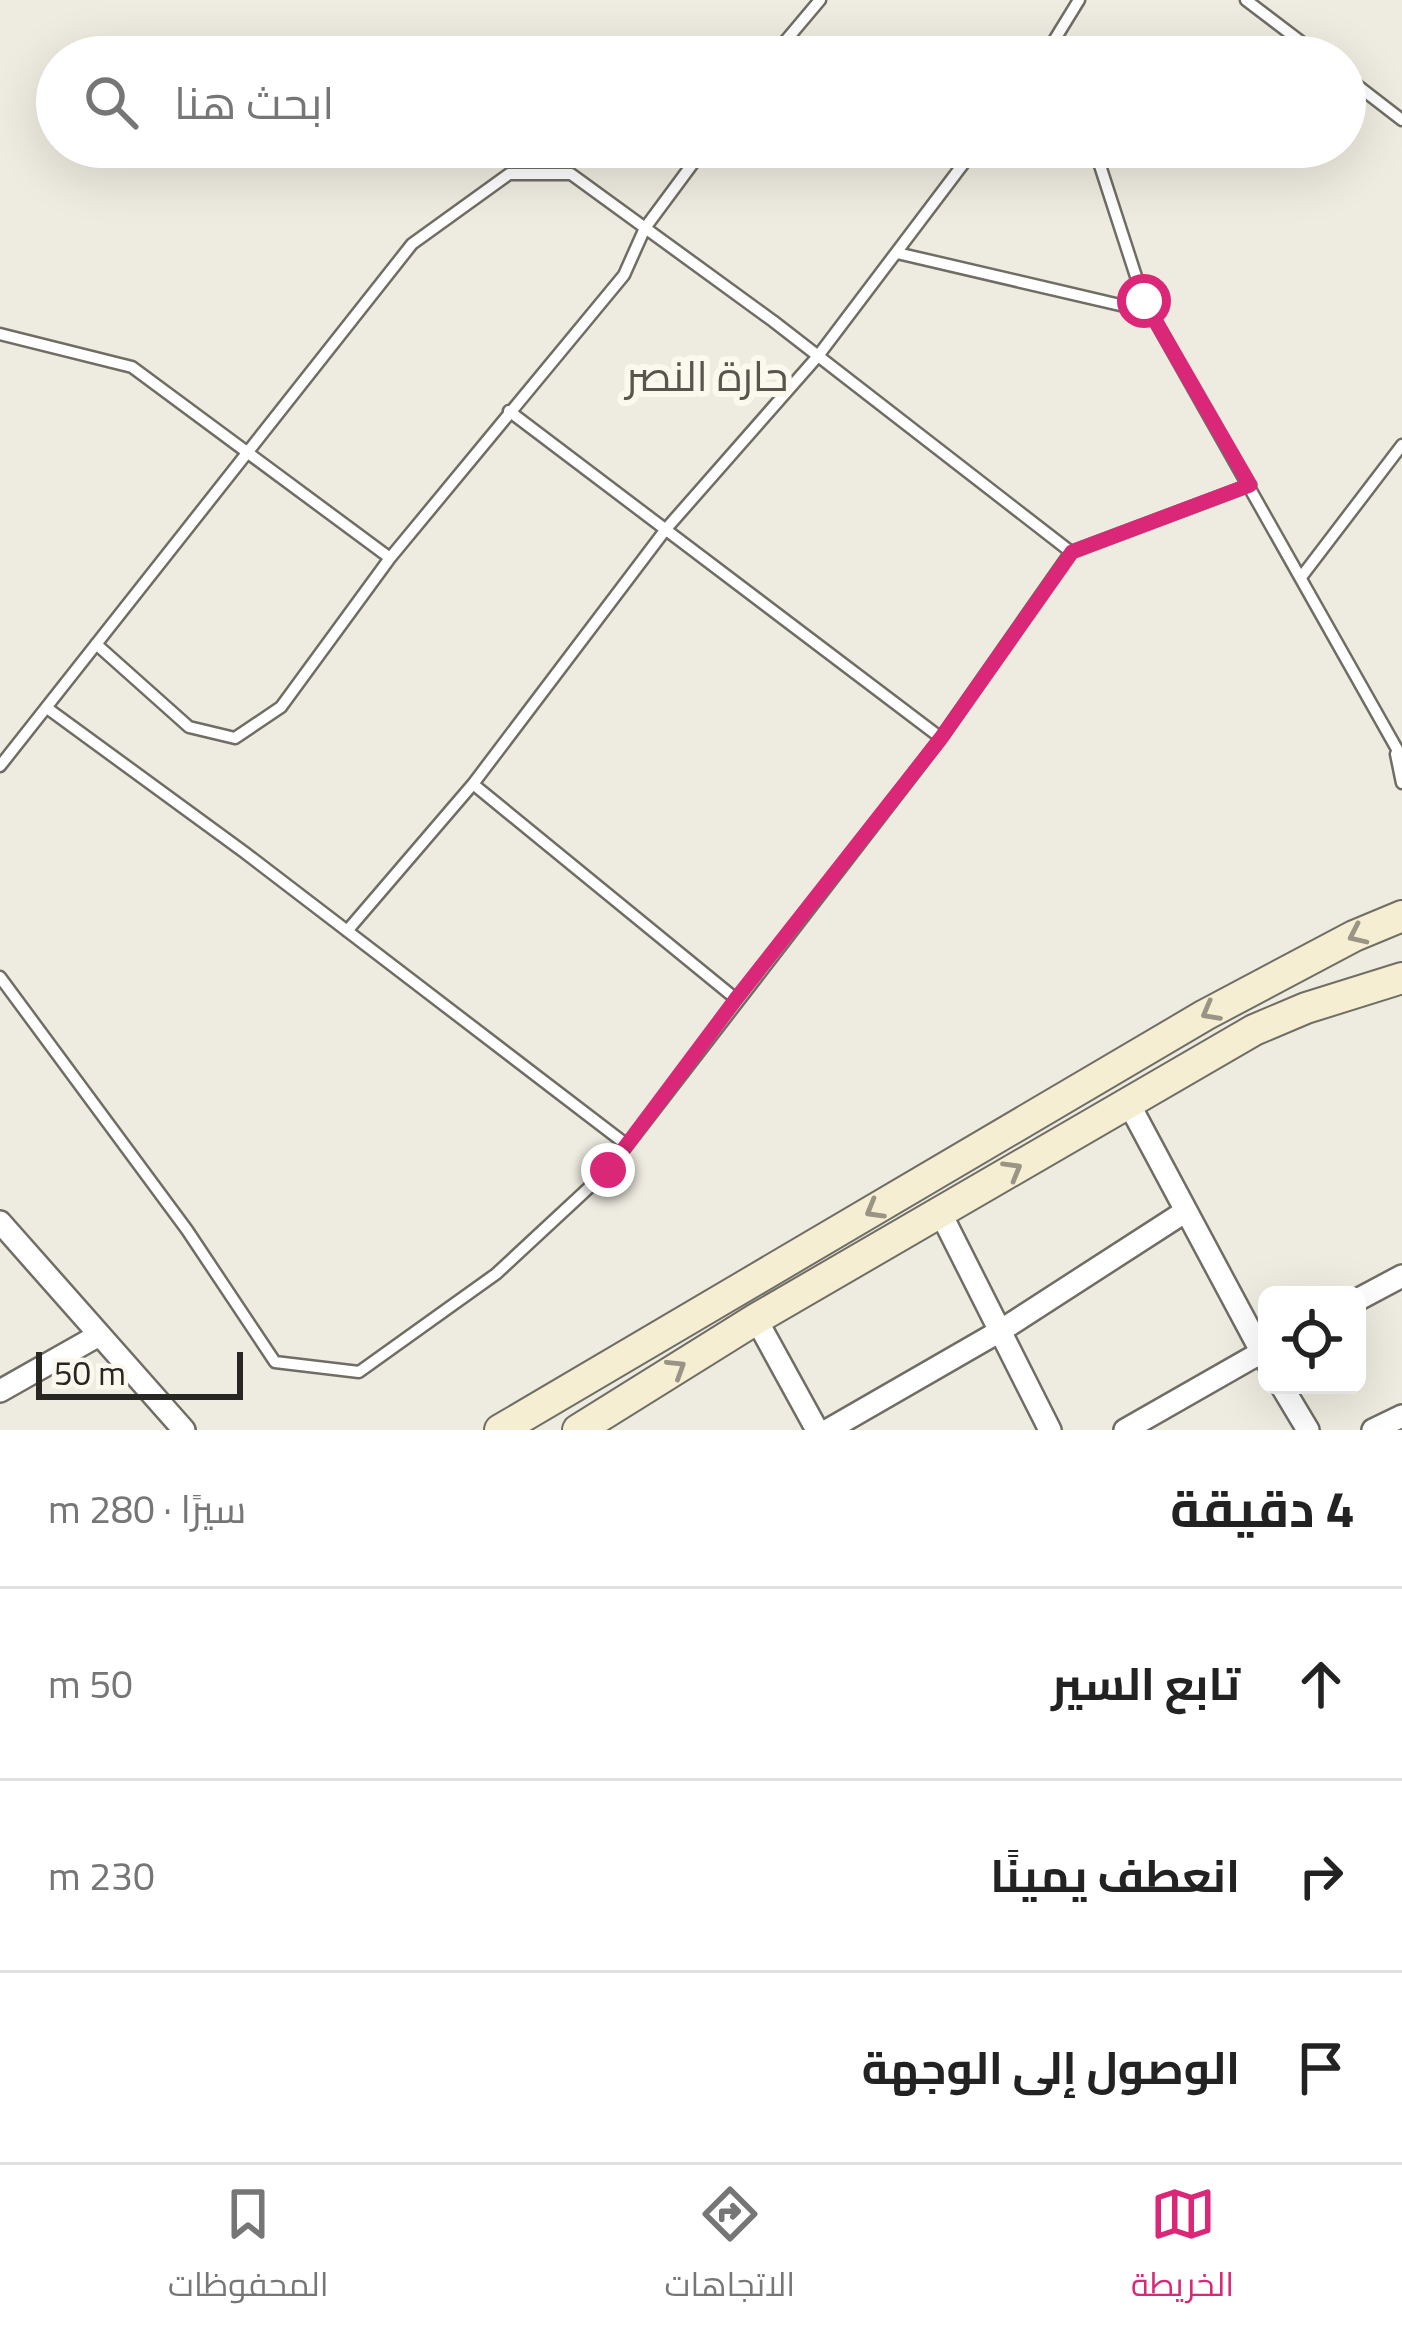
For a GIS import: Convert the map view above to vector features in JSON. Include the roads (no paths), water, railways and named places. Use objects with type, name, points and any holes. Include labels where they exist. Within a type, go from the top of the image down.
[{"type":"street","points":[[500,1430],[1205,1015],[1333,946],[1402,916]]},
{"type":"street","points":[[578,1430],[756,1318],[1254,1030],[1402,978]]},
{"type":"street","points":[[1129,1104],[1258,1341]]},
{"type":"street","points":[[828,1430],[1000,1331],[1186,1211]]},
{"type":"street","points":[[940,1212],[1050,1430]]},
{"type":"street","points":[[0,1222],[184,1430]]},
{"type":"street","points":[[1366,1295],[1402,1276]]},
{"type":"street","points":[[756,1318],[817,1430]]},
{"type":"street","points":[[0,1391],[99,1335]]},
{"type":"street","points":[[1124,1430],[1258,1358]]},
{"type":"street","points":[[1286,1394],[1308,1430]]},
{"type":"street","points":[[1373,1430],[1402,1416]]},
{"type":"lane","points":[[790,36],[820,0]]},
{"type":"lane","points":[[1059,36],[1079,0]]},
{"type":"lane","points":[[1246,0],[1293,36]]},
{"type":"lane","points":[[1366,92],[1402,120]]},
{"type":"lane","points":[[96,644],[189,727],[236,738],[281,707],[390,558],[624,275],[645,228],[689,168]]},
{"type":"lane","points":[[347,931],[473,784],[665,530],[818,356],[960,168]]},
{"type":"lane","points":[[1101,168],[1150,312],[1399,755],[1402,783]]},
{"type":"lane","points":[[0,766],[412,244],[509,174],[571,174],[1072,552]]},
{"type":"lane","points":[[897,253],[1150,312]]},
{"type":"lane","points":[[0,334],[132,367],[390,558]]},
{"type":"lane","points":[[509,411],[941,738]]},
{"type":"lane","points":[[1302,576],[1402,445]]},
{"type":"lane","points":[[0,977],[187,1230],[275,1361],[359,1372],[496,1274],[608,1170],[941,738],[1072,552],[1250,485]]},
{"type":"lane","points":[[46,708],[627,1145]]},
{"type":"lane","points":[[473,784],[736,999]]},
{"type":"district","name":"حارة النصر","points":[[707,376]]}]
